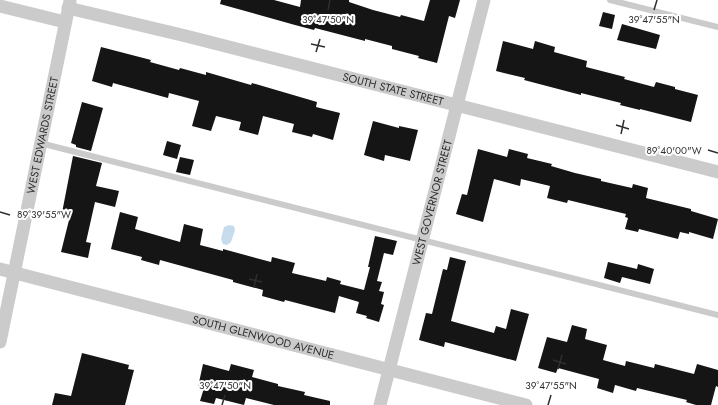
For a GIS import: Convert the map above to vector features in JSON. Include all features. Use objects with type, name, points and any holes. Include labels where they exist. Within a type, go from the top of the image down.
[{"type":"street","name":"WEST GOVERNOR STREET","points":[[380,405],[484,0]]},
{"type":"street","name":"SOUTH STATE STREET","points":[[69,4],[186,36],[718,172]]},
{"type":"street","name":"WEST EDWARDS STREET","points":[[0,342],[69,4]]},
{"type":"street","points":[[0,6],[65,22]]},
{"type":"street","name":"SOUTH GLENWOOD AVENUE","points":[[0,269],[526,405]]},
{"type":"lane","points":[[610,0],[718,27]]},
{"type":"lane","points":[[40,142],[718,315]]},
{"type":"water","points":[[229,225],[234,226],[235,230],[231,242],[227,245],[223,244],[221,239],[224,227]]},
{"type":"building","points":[[221,0],[274,0],[300,7],[301,0],[349,0],[349,2],[373,10],[424,21],[430,0],[460,0],[455,18],[449,16],[437,63],[418,58],[419,56],[392,49],[392,46],[365,39],[365,41],[315,28],[314,30],[220,4]]},
{"type":"building","points":[[603,12],[615,15],[612,29],[599,26]]},
{"type":"building","points":[[622,24],[660,35],[656,49],[617,40]]},
{"type":"building","points":[[503,41],[533,49],[535,41],[555,47],[554,52],[587,61],[586,67],[625,77],[624,79],[654,87],[656,82],[698,95],[691,122],[620,105],[621,103],[581,93],[581,95],[496,71]]},
{"type":"building","points":[[101,47],[151,60],[150,62],[179,70],[180,68],[206,75],[206,72],[251,85],[252,83],[317,102],[316,107],[340,113],[333,140],[313,134],[312,137],[292,132],[294,124],[263,116],[258,135],[239,130],[241,122],[216,116],[211,131],[192,126],[199,101],[169,93],[168,98],[113,83],[112,87],[92,81]]},
{"type":"building","points":[[82,102],[103,108],[91,151],[76,147],[76,145],[71,143]]},
{"type":"building","points":[[373,121],[399,128],[399,126],[418,130],[410,161],[385,155],[384,161],[364,155]]},
{"type":"building","points":[[167,141],[181,145],[177,159],[163,155]]},
{"type":"building","points":[[478,149],[507,157],[509,149],[528,154],[527,158],[552,164],[551,166],[575,173],[601,179],[601,181],[632,188],[633,184],[648,188],[646,198],[691,209],[691,211],[718,219],[713,239],[689,232],[689,234],[680,232],[678,239],[639,229],[638,232],[625,229],[628,218],[625,217],[626,214],[568,200],[567,203],[547,198],[550,186],[521,179],[520,186],[494,179],[483,222],[456,214],[462,194],[467,195]]},
{"type":"building","points":[[73,156],[102,163],[96,186],[119,191],[115,207],[95,202],[86,242],[91,243],[88,258],[61,252],[69,220],[61,218]]},
{"type":"building","points":[[180,157],[194,160],[190,175],[176,172]]},
{"type":"building","points":[[120,212],[138,217],[135,229],[180,242],[184,224],[203,229],[200,245],[223,251],[223,249],[271,262],[272,257],[295,263],[292,273],[326,281],[327,277],[341,281],[340,284],[364,290],[370,267],[368,267],[375,236],[397,241],[393,255],[384,253],[377,281],[382,282],[379,291],[384,292],[381,304],[384,305],[379,322],[366,318],[367,316],[356,313],[359,302],[339,296],[335,313],[285,300],[284,302],[262,296],[263,290],[233,282],[233,280],[160,260],[159,265],[141,260],[142,257],[111,249]]},
{"type":"building","points":[[450,257],[466,261],[451,321],[494,333],[496,326],[506,329],[511,309],[529,314],[516,361],[445,342],[444,347],[419,340],[426,313],[432,314],[443,269],[447,270]]},
{"type":"building","points":[[608,262],[637,269],[638,264],[654,269],[650,284],[622,277],[620,283],[604,278]]},
{"type":"building","points":[[572,325],[587,329],[585,339],[607,345],[603,360],[625,366],[626,361],[654,368],[655,364],[694,374],[697,364],[718,370],[718,387],[716,386],[711,405],[696,405],[686,402],[687,400],[637,388],[636,391],[615,385],[613,393],[597,388],[599,379],[558,368],[556,373],[538,368],[547,337],[567,342]]},
{"type":"building","points":[[82,353],[129,365],[128,369],[134,370],[125,405],[52,405],[55,393],[71,396]]},
{"type":"building","points":[[203,364],[229,371],[231,364],[254,370],[252,377],[278,384],[278,386],[305,392],[304,395],[330,401],[330,405],[274,405],[246,398],[244,405],[216,398],[214,404],[200,401],[204,388],[198,387]]}]
